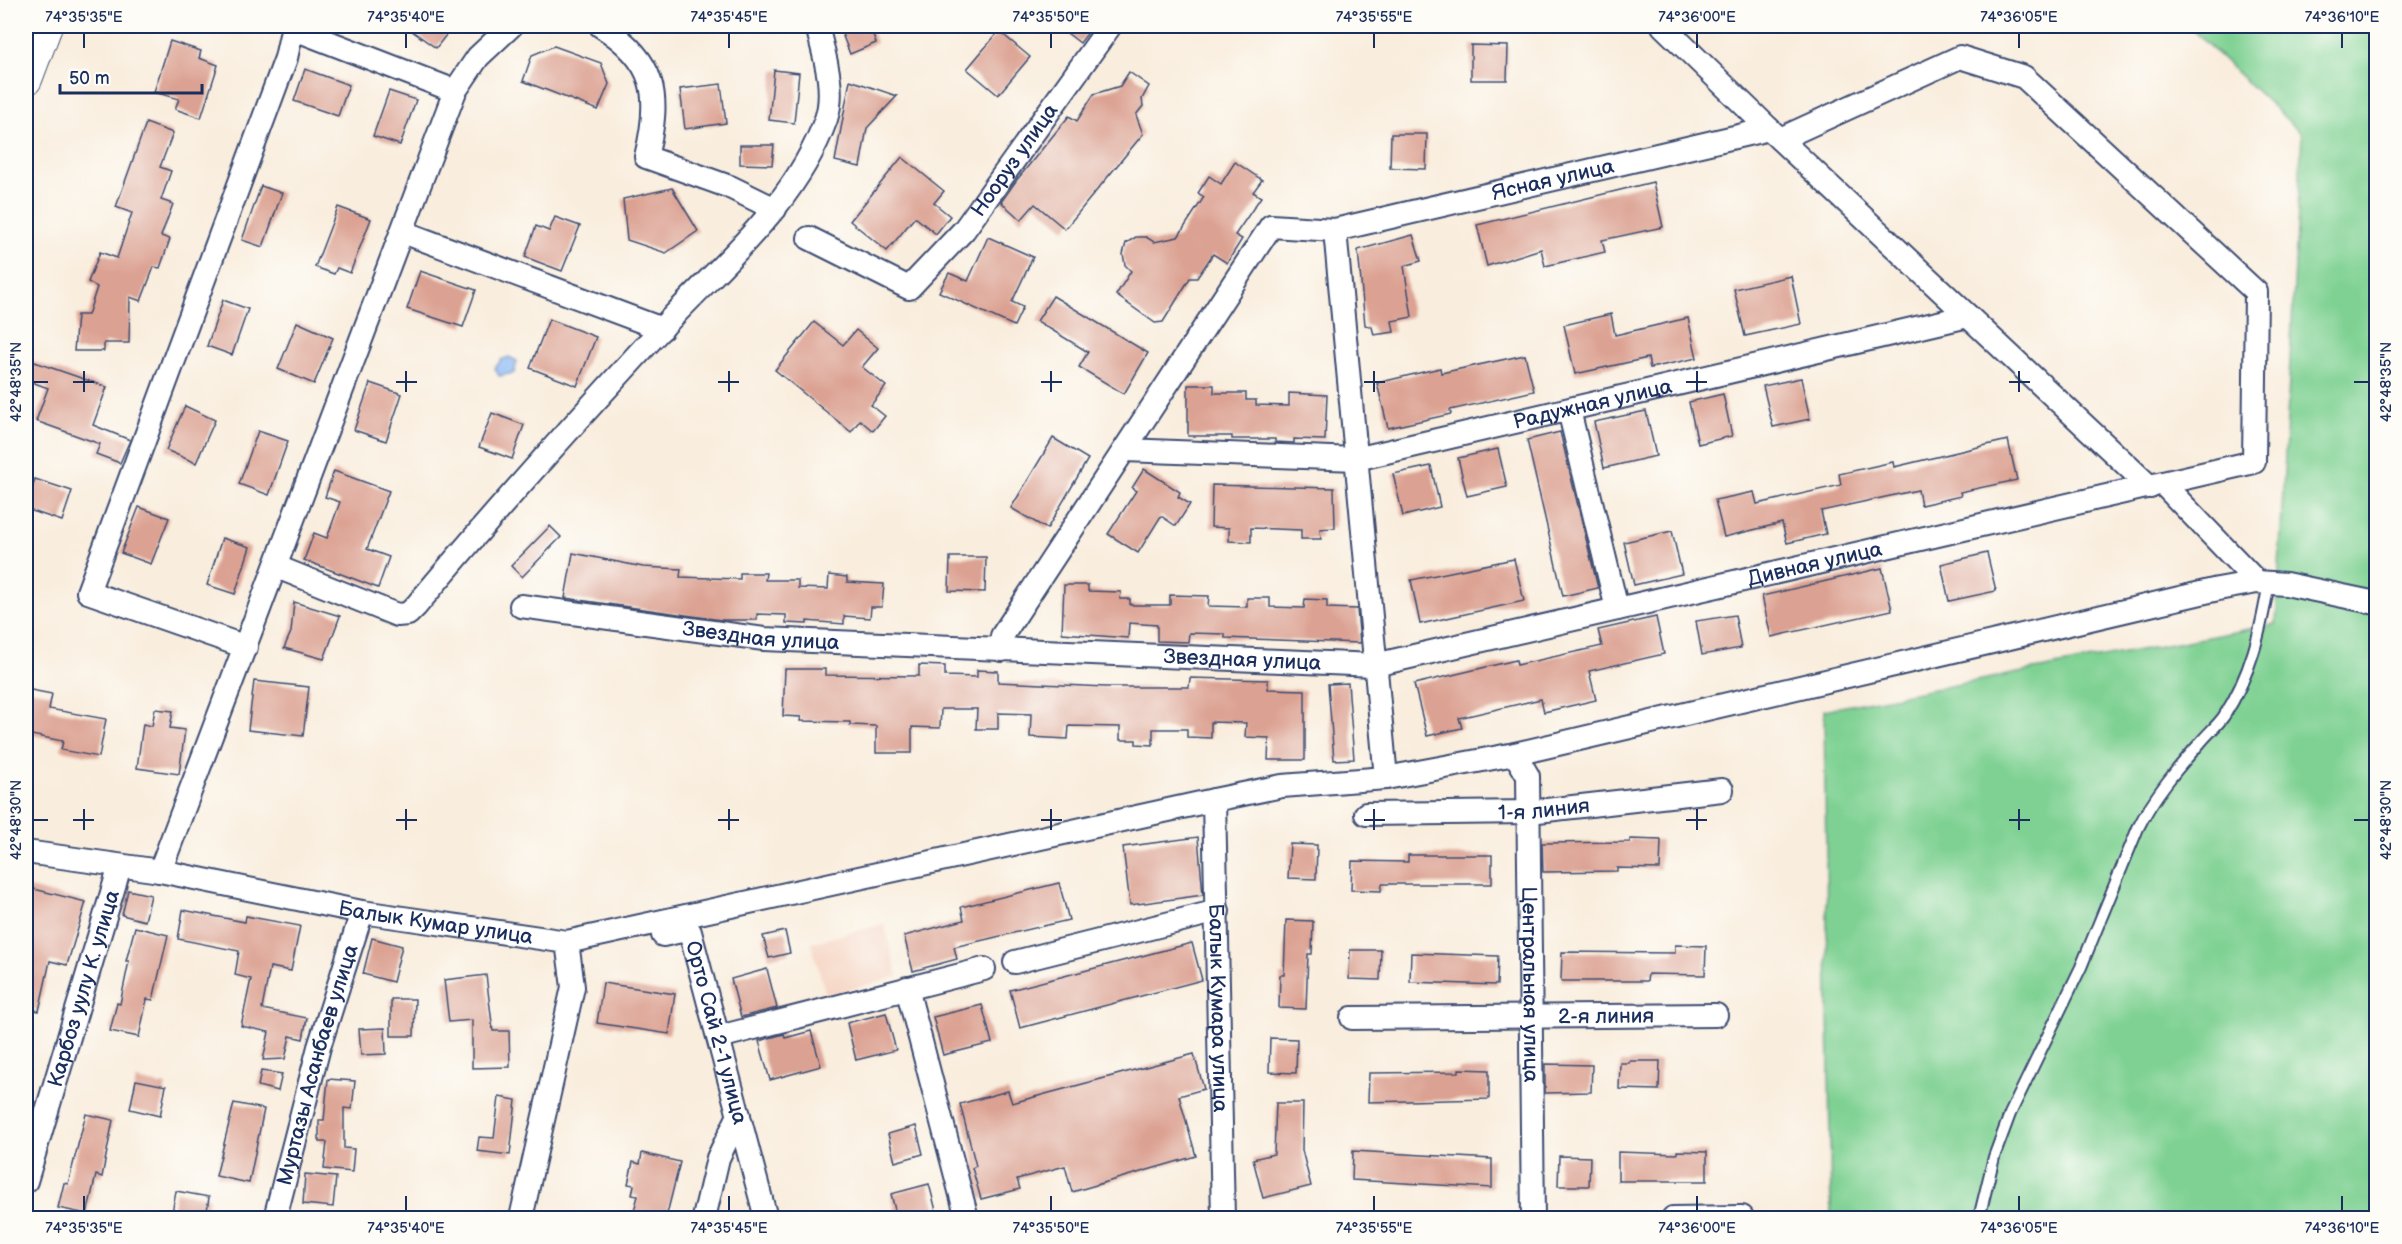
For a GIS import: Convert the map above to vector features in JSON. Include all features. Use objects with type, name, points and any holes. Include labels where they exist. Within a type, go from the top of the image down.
[{"type":"main road","points":[[26,79],[46,26]]},
{"type":"street","points":[[160,871],[277,567],[455,91],[478,57],[511,26]]},
{"type":"street","points":[[601,26],[627,44],[646,67],[654,92],[654,122],[646,157],[730,187],[775,209]]},
{"type":"street","points":[[277,567],[397,615],[408,614],[662,329],[775,209],[814,150],[827,116],[831,92],[817,26]]},
{"type":"street","name":"Нооруз улица","points":[[809,238],[909,288],[964,230],[1110,26]]},
{"type":"street","points":[[1663,26],[1968,316],[2263,582]]},
{"type":"street","points":[[246,647],[88,592],[286,58],[292,27],[455,91]]},
{"type":"street","name":"Ясная улица","points":[[1335,230],[1775,134],[1960,57],[2024,77],[2256,292],[2254,462]]},
{"type":"street","points":[[1002,650],[1002,636],[1271,226],[1335,230],[1386,778]]},
{"type":"street","points":[[403,232],[662,329]]},
{"type":"street","name":"Радужная улица","points":[[1356,459],[1968,316]]},
{"type":"street","points":[[1569,410],[1617,609]]},
{"type":"street","points":[[1125,450],[1356,459]]},
{"type":"street","name":"Дивная улица","points":[[1375,665],[2254,462]]},
{"type":"street","points":[[521,1218],[573,987],[568,950],[1214,800],[1282,786],[1386,778],[1515,754],[2263,582],[2376,603]]},
{"type":"street","name":"Звездная улица","points":[[521,606],[764,639],[1375,665]]},
{"type":"street","name":"Центральная улица","points":[[1515,754],[1528,776],[1533,1218]]},
{"type":"street","name":"1-я линия","points":[[1366,814],[1529,812],[1722,790]]},
{"type":"street","name":"Балык Кумара улица","points":[[1214,800],[1223,1218]]},
{"type":"street","name":"Балык Кумар улица","points":[[26,852],[160,871],[362,912],[568,950]]},
{"type":"street","name":"Карбоз уулу К. улица","points":[[26,1181],[30,1150],[120,866]]},
{"type":"street","points":[[1015,962],[1218,911]]},
{"type":"street","name":"Муртазы Асанбаев улица","points":[[275,1218],[319,1047],[362,912]]},
{"type":"street","name":"Орто Сай 2-1 улица","points":[[568,950],[688,930],[766,1218]]},
{"type":"street","points":[[718,1037],[984,969]]},
{"type":"street","points":[[907,988],[967,1218]]},
{"type":"street","name":"2-я линия","points":[[1352,1018],[1716,1015]]},
{"type":"street","points":[[704,1218],[718,1158],[739,1115]]},
{"type":"street","points":[[1673,1218],[1742,1217]]},
{"type":"lane","points":[[1979,1218],[1994,1157],[2010,1114],[2081,967],[2138,828],[2148,808],[2172,775],[2223,718],[2240,689],[2254,655],[2263,582]]},
{"type":"shaded area","points":[[884,924],[898,977],[826,995],[811,943]]},
{"type":"green space","points":[[2188,26],[2376,26],[2376,1218],[1831,1218],[1824,710],[2276,624],[2302,134]]},
{"type":"water","points":[[509,357],[517,361],[514,373],[499,376],[495,368],[501,360]]},
{"type":"building","points":[[405,26],[453,26],[436,48]]},
{"type":"building","points":[[839,26],[870,26],[876,43],[850,54]]},
{"type":"building","points":[[1058,26],[1093,26],[1080,43]]},
{"type":"building","points":[[999,31],[1030,57],[998,95],[967,69]]},
{"type":"building","points":[[170,41],[201,51],[199,58],[218,65],[201,118],[175,109],[179,99],[154,92]]},
{"type":"building","points":[[1471,45],[1508,46],[1507,80],[1471,80]]},
{"type":"building","points":[[554,46],[601,63],[609,84],[598,110],[523,81],[532,55]]},
{"type":"building","points":[[305,69],[349,85],[338,116],[294,101]]},
{"type":"building","points":[[774,70],[799,73],[794,123],[769,120]]},
{"type":"building","points":[[1129,72],[1149,86],[1142,99],[1143,106],[1136,115],[1143,134],[1065,229],[1035,204],[1021,220],[1001,202],[1016,181],[1069,116],[1077,121],[1094,94],[1120,86]]},
{"type":"building","points":[[850,80],[897,96],[867,128],[860,167],[835,161]]},
{"type":"building","points":[[721,84],[726,123],[685,129],[680,89]]},
{"type":"building","points":[[389,91],[416,100],[400,145],[373,136]]},
{"type":"building","points":[[146,123],[173,133],[160,167],[171,171],[161,200],[173,204],[161,236],[170,239],[160,268],[154,267],[141,301],[130,297],[129,343],[104,343],[104,351],[74,351],[77,315],[88,315],[97,287],[88,282],[100,252],[117,258],[132,213],[116,207]]},
{"type":"building","points":[[1391,134],[1427,134],[1426,169],[1390,168]]},
{"type":"building","points":[[740,145],[774,145],[772,165],[740,164]]},
{"type":"building","points":[[902,157],[944,191],[934,203],[950,216],[936,234],[915,217],[887,251],[850,221]]},
{"type":"building","points":[[1235,162],[1262,180],[1253,192],[1261,197],[1235,235],[1242,239],[1227,263],[1213,254],[1197,278],[1190,278],[1163,322],[1155,323],[1116,295],[1131,271],[1125,265],[1123,254],[1126,243],[1136,237],[1146,237],[1154,242],[1178,237],[1204,197],[1198,193],[1209,176],[1221,184]]},
{"type":"building","points":[[1653,182],[1663,227],[1602,240],[1605,252],[1545,266],[1541,249],[1487,266],[1477,225]]},
{"type":"building","points":[[261,186],[282,193],[263,247],[242,240]]},
{"type":"building","points":[[672,188],[698,231],[666,253],[627,240],[623,199]]},
{"type":"building","points":[[338,207],[371,219],[350,273],[337,268],[334,274],[315,267]]},
{"type":"building","points":[[555,217],[580,226],[562,271],[525,257],[536,226],[549,231]]},
{"type":"building","points":[[1413,235],[1421,261],[1404,266],[1412,317],[1392,321],[1394,332],[1374,335],[1372,327],[1365,325],[1358,250]]},
{"type":"building","points":[[988,237],[1033,257],[1012,302],[1023,307],[1014,326],[939,292],[949,273],[968,281]]},
{"type":"building","points":[[420,271],[476,290],[463,327],[407,309]]},
{"type":"building","points":[[1791,276],[1801,324],[1745,336],[1734,289]]},
{"type":"building","points":[[1053,296],[1148,353],[1124,394],[1079,367],[1088,352],[1037,321]]},
{"type":"building","points":[[223,300],[248,309],[232,355],[207,346]]},
{"type":"building","points":[[1611,314],[1615,335],[1688,318],[1697,358],[1650,368],[1648,358],[1575,374],[1564,325]]},
{"type":"building","points":[[549,319],[596,337],[577,386],[530,368]]},
{"type":"building","points":[[297,322],[333,338],[314,384],[278,369]]},
{"type":"building","points":[[814,322],[843,345],[856,330],[878,348],[862,367],[886,386],[871,405],[885,416],[873,431],[860,420],[851,432],[775,370]]},
{"type":"building","points":[[1525,355],[1534,391],[1450,410],[1451,414],[1388,428],[1377,383],[1440,368],[1441,373]]},
{"type":"building","points":[[26,359],[107,387],[93,425],[130,440],[120,463],[96,454],[100,444],[36,421],[48,388],[26,380]]},
{"type":"building","points":[[1801,378],[1810,419],[1773,427],[1763,386]]},
{"type":"building","points":[[370,383],[402,394],[386,441],[354,430]]},
{"type":"building","points":[[1188,385],[1214,385],[1214,393],[1246,393],[1246,400],[1256,400],[1256,405],[1289,406],[1289,393],[1327,395],[1325,440],[1294,439],[1294,443],[1275,442],[1275,439],[1232,439],[1232,436],[1188,436]]},
{"type":"building","points":[[1723,394],[1732,436],[1698,444],[1689,402]]},
{"type":"building","points":[[185,406],[215,420],[196,463],[166,450]]},
{"type":"building","points":[[1646,411],[1656,456],[1604,468],[1594,422]]},
{"type":"building","points":[[492,413],[524,425],[512,459],[479,447]]},
{"type":"building","points":[[258,431],[288,441],[269,495],[239,484]]},
{"type":"building","points":[[1560,432],[1598,588],[1563,596],[1527,440]]},
{"type":"building","points":[[1053,438],[1088,459],[1047,529],[1011,508]]},
{"type":"building","points":[[2008,440],[2017,480],[1960,492],[1961,496],[1921,505],[1918,490],[1821,511],[1826,534],[1787,543],[1782,523],[1724,537],[1715,500],[1754,492],[1757,504],[1841,485],[1839,474],[1893,462],[1894,467]]},
{"type":"building","points":[[1498,449],[1507,487],[1467,496],[1458,458]]},
{"type":"building","points":[[1431,466],[1440,507],[1403,516],[1393,474]]},
{"type":"building","points":[[1144,469],[1180,492],[1178,497],[1190,504],[1176,526],[1161,516],[1138,553],[1108,534],[1136,491],[1132,488]]},
{"type":"building","points":[[334,471],[389,491],[367,549],[389,557],[378,588],[304,560],[314,533],[327,538],[340,502],[325,497]]},
{"type":"building","points":[[35,479],[72,491],[62,521],[26,509]]},
{"type":"building","points":[[1212,485],[1334,488],[1335,528],[1320,529],[1321,539],[1301,539],[1301,530],[1251,528],[1251,542],[1229,541],[1229,528],[1211,527]]},
{"type":"building","points":[[139,507],[169,518],[151,564],[121,553]]},
{"type":"building","points":[[550,526],[561,537],[522,577],[511,566]]},
{"type":"building","points":[[1672,531],[1682,574],[1634,585],[1624,542]]},
{"type":"building","points":[[222,538],[250,547],[235,594],[207,585]]},
{"type":"building","points":[[573,553],[643,567],[681,569],[680,577],[740,579],[740,573],[766,573],[765,580],[798,580],[798,588],[828,589],[829,575],[847,577],[847,582],[884,584],[882,607],[871,607],[870,618],[844,616],[844,624],[807,621],[807,624],[786,623],[786,615],[757,614],[757,620],[721,620],[565,598]]},
{"type":"building","points":[[1987,553],[1996,591],[1949,601],[1941,564]]},
{"type":"building","points":[[950,557],[986,557],[985,592],[949,591]]},
{"type":"building","points":[[1514,559],[1524,601],[1420,624],[1411,580]]},
{"type":"building","points":[[1882,568],[1892,610],[1771,637],[1762,596]]},
{"type":"building","points":[[1064,585],[1088,585],[1088,591],[1121,592],[1120,599],[1130,599],[1130,605],[1170,605],[1170,595],[1209,596],[1208,606],[1247,607],[1247,598],[1270,598],[1270,607],[1304,608],[1305,599],[1327,600],[1327,608],[1357,609],[1360,643],[1225,638],[1225,634],[1189,633],[1188,642],[1157,641],[1157,625],[1129,623],[1128,638],[1062,633]]},
{"type":"building","points":[[294,602],[340,616],[324,659],[284,648],[291,632]]},
{"type":"building","points":[[1735,615],[1741,648],[1702,655],[1696,621]]},
{"type":"building","points":[[1656,617],[1664,654],[1589,671],[1596,700],[1544,712],[1541,699],[1459,718],[1462,728],[1427,736],[1414,684],[1516,660],[1517,665],[1602,646],[1598,630]]},
{"type":"building","points":[[919,665],[945,666],[945,676],[977,677],[977,670],[998,671],[998,682],[1106,687],[1189,687],[1190,678],[1268,680],[1268,689],[1305,690],[1305,760],[1268,760],[1269,738],[1245,737],[1246,723],[1211,722],[1211,738],[1187,737],[1187,729],[1153,729],[1153,745],[1136,744],[1136,740],[1120,740],[1120,727],[1069,726],[1068,739],[1030,737],[1031,714],[998,713],[998,729],[976,729],[977,709],[941,709],[940,728],[912,727],[912,753],[876,753],[876,726],[850,725],[850,722],[800,721],[801,717],[783,716],[785,669],[825,669],[825,675],[919,676]]},
{"type":"building","points":[[254,681],[309,687],[303,736],[248,730]]},
{"type":"building","points":[[1348,683],[1354,759],[1334,760],[1328,684]]},
{"type":"building","points":[[26,689],[52,694],[49,709],[106,719],[99,757],[61,750],[63,741],[26,734]]},
{"type":"building","points":[[155,709],[173,711],[170,728],[185,730],[179,774],[137,768],[143,724],[152,726]]},
{"type":"building","points":[[1198,837],[1203,895],[1130,905],[1123,847]]},
{"type":"building","points":[[1630,839],[1661,840],[1660,869],[1617,868],[1617,871],[1543,872],[1542,843],[1630,842]]},
{"type":"building","points":[[1290,844],[1317,845],[1316,879],[1288,878]]},
{"type":"building","points":[[1408,855],[1492,855],[1492,884],[1382,884],[1381,891],[1351,890],[1352,861],[1408,862]]},
{"type":"building","points":[[1059,883],[1069,920],[954,947],[957,959],[913,971],[904,936],[964,920],[961,907]]},
{"type":"building","points":[[26,887],[86,902],[67,965],[50,961],[39,1011],[26,1008]]},
{"type":"building","points":[[128,890],[151,895],[145,921],[122,915]]},
{"type":"building","points":[[183,910],[245,922],[246,916],[300,926],[291,971],[270,967],[262,1009],[307,1018],[303,1039],[290,1036],[285,1059],[263,1060],[269,1032],[241,1026],[251,979],[235,975],[239,951],[178,939]]},
{"type":"building","points":[[1286,920],[1313,921],[1312,954],[1308,954],[1306,1009],[1279,1008],[1280,975],[1284,975]]},
{"type":"building","points":[[135,927],[168,935],[153,1000],[147,999],[139,1037],[110,1031],[117,1003],[120,1004],[129,961],[126,961]]},
{"type":"building","points":[[785,931],[790,953],[769,958],[763,936]]},
{"type":"building","points":[[372,938],[402,946],[393,982],[363,974]]},
{"type":"building","points":[[1192,943],[1202,980],[1020,1028],[1010,990]]},
{"type":"building","points":[[1675,945],[1706,946],[1705,975],[1648,974],[1647,981],[1561,981],[1562,952],[1675,953]]},
{"type":"building","points":[[1350,950],[1381,950],[1380,980],[1349,979]]},
{"type":"building","points":[[1411,953],[1498,956],[1497,985],[1410,982]]},
{"type":"building","points":[[767,969],[777,1008],[741,1017],[731,979]]},
{"type":"building","points":[[486,975],[493,1031],[509,1031],[510,1067],[472,1068],[472,1020],[449,1022],[444,980]]},
{"type":"building","points":[[603,983],[675,994],[669,1034],[597,1023]]},
{"type":"building","points":[[391,999],[415,999],[414,1036],[391,1036]]},
{"type":"building","points":[[982,1005],[992,1043],[943,1055],[933,1017]]},
{"type":"building","points":[[886,1013],[896,1050],[856,1060],[847,1023]]},
{"type":"building","points":[[385,1028],[386,1054],[361,1055],[359,1029]]},
{"type":"building","points":[[811,1031],[821,1066],[770,1080],[759,1041],[784,1034],[785,1038]]},
{"type":"building","points":[[1270,1038],[1297,1039],[1296,1073],[1269,1072]]},
{"type":"building","points":[[1194,1054],[1204,1089],[1179,1096],[1196,1156],[1072,1192],[1065,1166],[1017,1179],[1020,1189],[981,1199],[972,1168],[976,1166],[960,1104],[1008,1091],[1012,1103]]},
{"type":"building","points":[[1660,1061],[1659,1090],[1619,1089],[1620,1063]]},
{"type":"building","points":[[1545,1064],[1592,1065],[1591,1092],[1545,1093]]},
{"type":"building","points":[[1459,1069],[1489,1070],[1489,1099],[1368,1102],[1369,1073],[1459,1072]]},
{"type":"building","points":[[261,1071],[282,1074],[278,1091],[258,1086]]},
{"type":"building","points":[[328,1079],[355,1081],[352,1109],[344,1108],[344,1148],[354,1149],[352,1172],[324,1169],[327,1142],[319,1142],[319,1120],[324,1120]]},
{"type":"building","points":[[136,1080],[166,1086],[160,1116],[130,1109]]},
{"type":"building","points":[[499,1097],[516,1100],[510,1155],[477,1151],[479,1137],[494,1138]]},
{"type":"building","points":[[234,1103],[264,1109],[249,1183],[216,1176]]},
{"type":"building","points":[[1276,1103],[1303,1103],[1302,1150],[1311,1186],[1263,1198],[1253,1159],[1274,1154]]},
{"type":"building","points":[[86,1114],[113,1120],[102,1177],[96,1175],[87,1214],[58,1208],[64,1183],[68,1184]]},
{"type":"building","points":[[916,1126],[923,1154],[895,1162],[888,1134]]},
{"type":"building","points":[[1353,1151],[1492,1159],[1492,1188],[1352,1180]]},
{"type":"building","points":[[1677,1151],[1707,1152],[1707,1181],[1618,1181],[1618,1152],[1677,1154]]},
{"type":"building","points":[[642,1153],[680,1162],[666,1218],[632,1218],[638,1196],[632,1195],[634,1185],[628,1184],[633,1162],[640,1164]]},
{"type":"building","points":[[1559,1156],[1590,1157],[1589,1186],[1558,1186]]},
{"type":"building","points":[[305,1174],[336,1177],[333,1207],[303,1204]]},
{"type":"building","points":[[929,1184],[938,1218],[897,1218],[891,1194]]},
{"type":"building","points":[[176,1191],[209,1197],[206,1218],[171,1218]]}]
